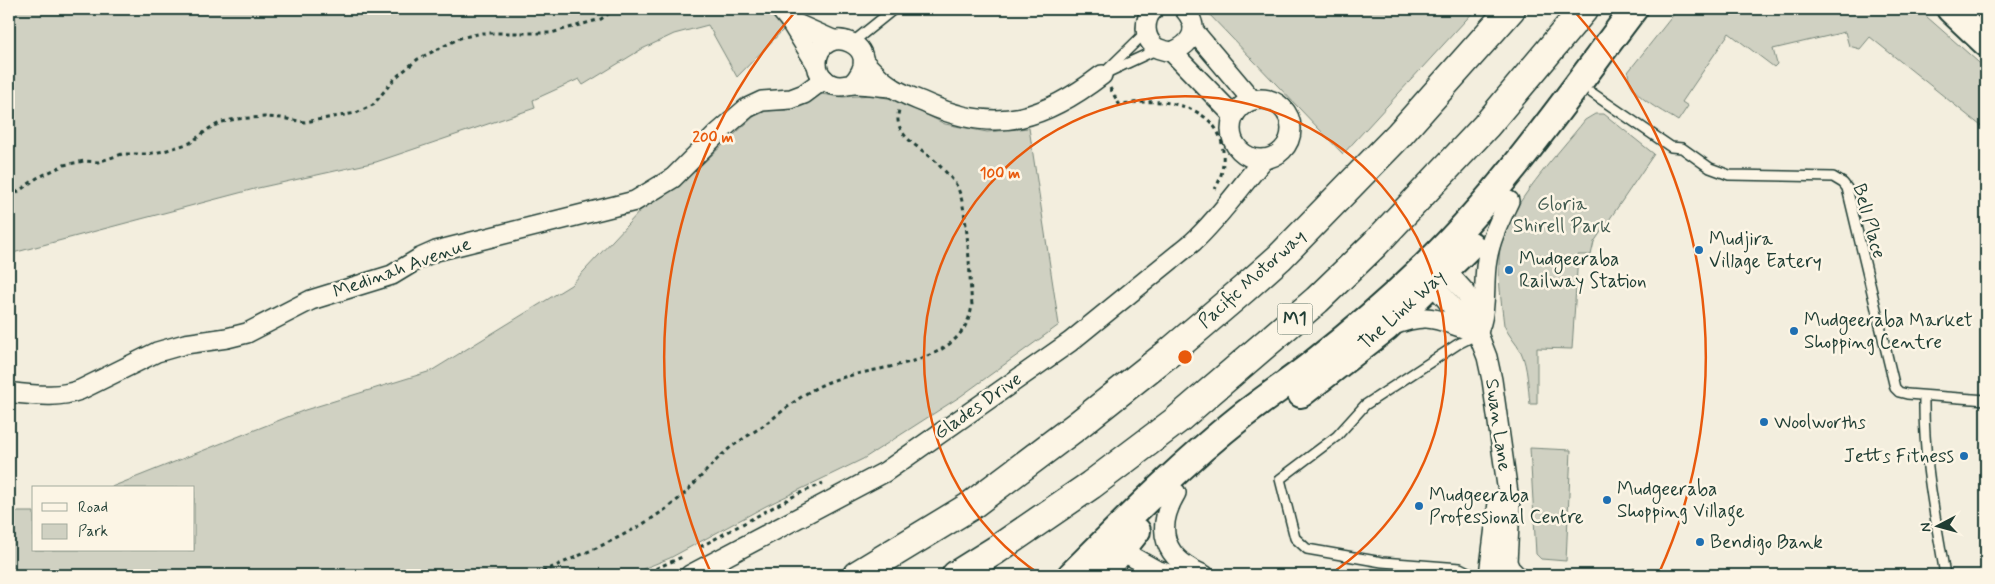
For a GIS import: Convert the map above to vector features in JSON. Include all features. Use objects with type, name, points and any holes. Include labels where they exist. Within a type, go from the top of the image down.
[{"type":"highway","name":"Pacific Motorway","points":[[857,575],[969,507],[1078,425],[1170,352],[1244,289],[1280,257],[1399,135],[1511,9]]},
{"type":"highway","name":"M1","points":[[956,575],[1091,485],[1169,426],[1317,300],[1374,245],[1479,134],[1540,64],[1584,9]]},
{"type":"main road","points":[[1071,575],[1108,563],[1220,436],[1309,366],[1393,296],[1435,273],[1467,224],[1591,85],[1634,9]]},
{"type":"main road","name":"The Link Way","points":[[1108,563],[1176,493],[1216,458],[1386,328],[1435,273],[1481,235],[1509,201],[1591,85],[1653,9]]},
{"type":"main road","points":[[1950,9],[1986,43]]},
{"type":"street","points":[[785,15],[833,40]]},
{"type":"street","points":[[785,15],[820,72],[837,86],[852,84],[898,90]]},
{"type":"street","points":[[1165,51],[1187,44],[1191,16]]},
{"type":"street","points":[[1191,16],[1252,100],[1241,105],[1233,115],[1230,126],[1231,136],[1236,146],[1243,154],[1253,158],[1264,159]]},
{"type":"street","points":[[1146,17],[1150,42],[1165,51],[1233,115]]},
{"type":"street","points":[[820,72],[820,50],[833,40],[843,39],[852,42],[861,50],[864,62],[861,74],[852,84]]},
{"type":"street","points":[[864,62],[898,90],[952,114],[974,120],[996,121],[1042,112],[1066,100],[1102,74]]},
{"type":"street","name":"Medinah Avenue","points":[[14,393],[51,396],[67,395],[157,352],[185,344],[247,333],[311,300],[392,275],[420,258],[436,252],[635,201],[673,178],[718,132],[747,108],[762,101],[791,100],[804,94],[820,72]]},
{"type":"street","name":"Glades Drive","points":[[690,575],[885,472],[1070,342],[1193,242],[1211,225],[1264,159],[1276,155],[1285,147],[1290,136],[1290,123],[1286,111],[1276,103],[1264,98],[1252,100]]},
{"type":"street","name":"Glades Drive","points":[[1234,194],[1243,154]]},
{"type":"street","points":[[1386,328],[1411,319],[1425,317],[1477,331],[1484,309],[1486,262],[1495,232],[1509,201]]},
{"type":"street","name":"Swan Lane","points":[[1435,273],[1466,293],[1479,316],[1477,331],[1487,357],[1492,380],[1510,508],[1507,562],[1510,569],[1516,575]]},
{"type":"street","points":[[1489,575],[1497,522],[1502,457]]},
{"type":"street","points":[[1176,493],[1166,517],[1163,529],[1164,536],[1177,560],[1204,575]]},
{"type":"street","points":[[1108,563],[1156,570],[1173,575]]},
{"type":"lane","points":[[852,42],[894,9]]},
{"type":"lane","points":[[1102,74],[1146,17]]},
{"type":"lane","points":[[1102,74],[1165,51]]},
{"type":"lane","name":"Bell Place","points":[[1591,85],[1671,148],[1682,148],[1710,168],[1729,175],[1833,177],[1844,183],[1847,188],[1895,388],[1904,394],[1986,400]]},
{"type":"lane","points":[[1474,575],[1460,568],[1382,562],[1308,549],[1295,538],[1280,479],[1337,436],[1365,405],[1477,331]]},
{"type":"lane","points":[[1924,396],[1924,435],[1927,467],[1945,575]]},
{"type":"path","points":[[9,198],[37,178],[64,165],[84,161],[98,162],[122,154],[147,154],[164,151],[190,143],[210,128],[236,119],[281,118],[305,122],[356,113],[373,105],[395,78],[412,64],[442,46],[460,38],[482,33],[551,33],[601,18],[615,9]]},
{"type":"path","points":[[1102,74],[1119,104],[1160,102],[1180,105],[1203,115],[1215,126],[1222,143],[1224,161],[1218,184],[1211,196]]},
{"type":"path","points":[[535,575],[625,534],[667,508],[682,497],[725,452],[808,393],[824,384],[844,377],[914,361],[933,354],[950,343],[965,325],[970,316],[972,305],[967,237],[960,193],[935,160],[906,138],[901,131],[898,114],[898,90]]},
{"type":"path","points":[[694,551],[794,496],[830,480]]},
{"type":"path","points":[[641,575],[685,556]]},
{"type":"path","points":[[1634,566],[1634,572]]},
{"type":"green space","points":[[9,9],[769,9],[784,29],[737,77],[708,25],[674,34],[642,49],[583,85],[579,79],[533,100],[535,108],[376,162],[258,188],[9,254]]},
{"type":"green space","points":[[1209,9],[1476,9],[1343,154],[1207,12]]},
{"type":"green space","points":[[1678,9],[1918,9],[1986,69],[1986,130],[1870,37],[1860,49],[1849,46],[1845,32],[1773,49],[1777,64],[1774,67],[1729,33],[1682,102],[1688,106],[1678,121],[1654,107],[1639,95],[1629,81],[1628,72]]},
{"type":"green space","points":[[820,94],[843,97],[872,95],[897,100],[945,124],[987,132],[1029,128],[1059,325],[961,396],[863,459],[766,506],[670,558],[628,575],[9,575],[9,512],[32,512],[32,552],[195,552],[195,486],[114,486],[305,410],[431,371],[571,285],[641,210],[678,186],[760,111],[786,110]]},
{"type":"green space","name":"Gloria Shirell Park","points":[[1595,114],[1604,114],[1654,154],[1594,242],[1591,255],[1578,255],[1572,349],[1537,348],[1537,404],[1530,404],[1523,358],[1504,325],[1499,276],[1500,248],[1513,215],[1535,181],[1585,120]]},
{"type":"green space","points":[[1530,448],[1571,450],[1566,561],[1541,559],[1536,554]]},
{"type":"place","name":"Mudjira Village Eatery","points":[[1699,250]]},
{"type":"place","name":"Mudgeeraba Railway Station","points":[[1509,270]]},
{"type":"place","name":"Mudgeeraba Market Shopping Centre","points":[[1794,331]]},
{"type":"place","name":"Woolworths","points":[[1764,422]]},
{"type":"place","name":"Jetts Fitness","points":[[1964,456]]},
{"type":"place","name":"Mudgeeraba Shopping Village","points":[[1607,500]]},
{"type":"place","name":"Mudgeeraba Professional Centre","points":[[1419,506]]},
{"type":"place","name":"Bendigo Bank","points":[[1700,542]]}]
